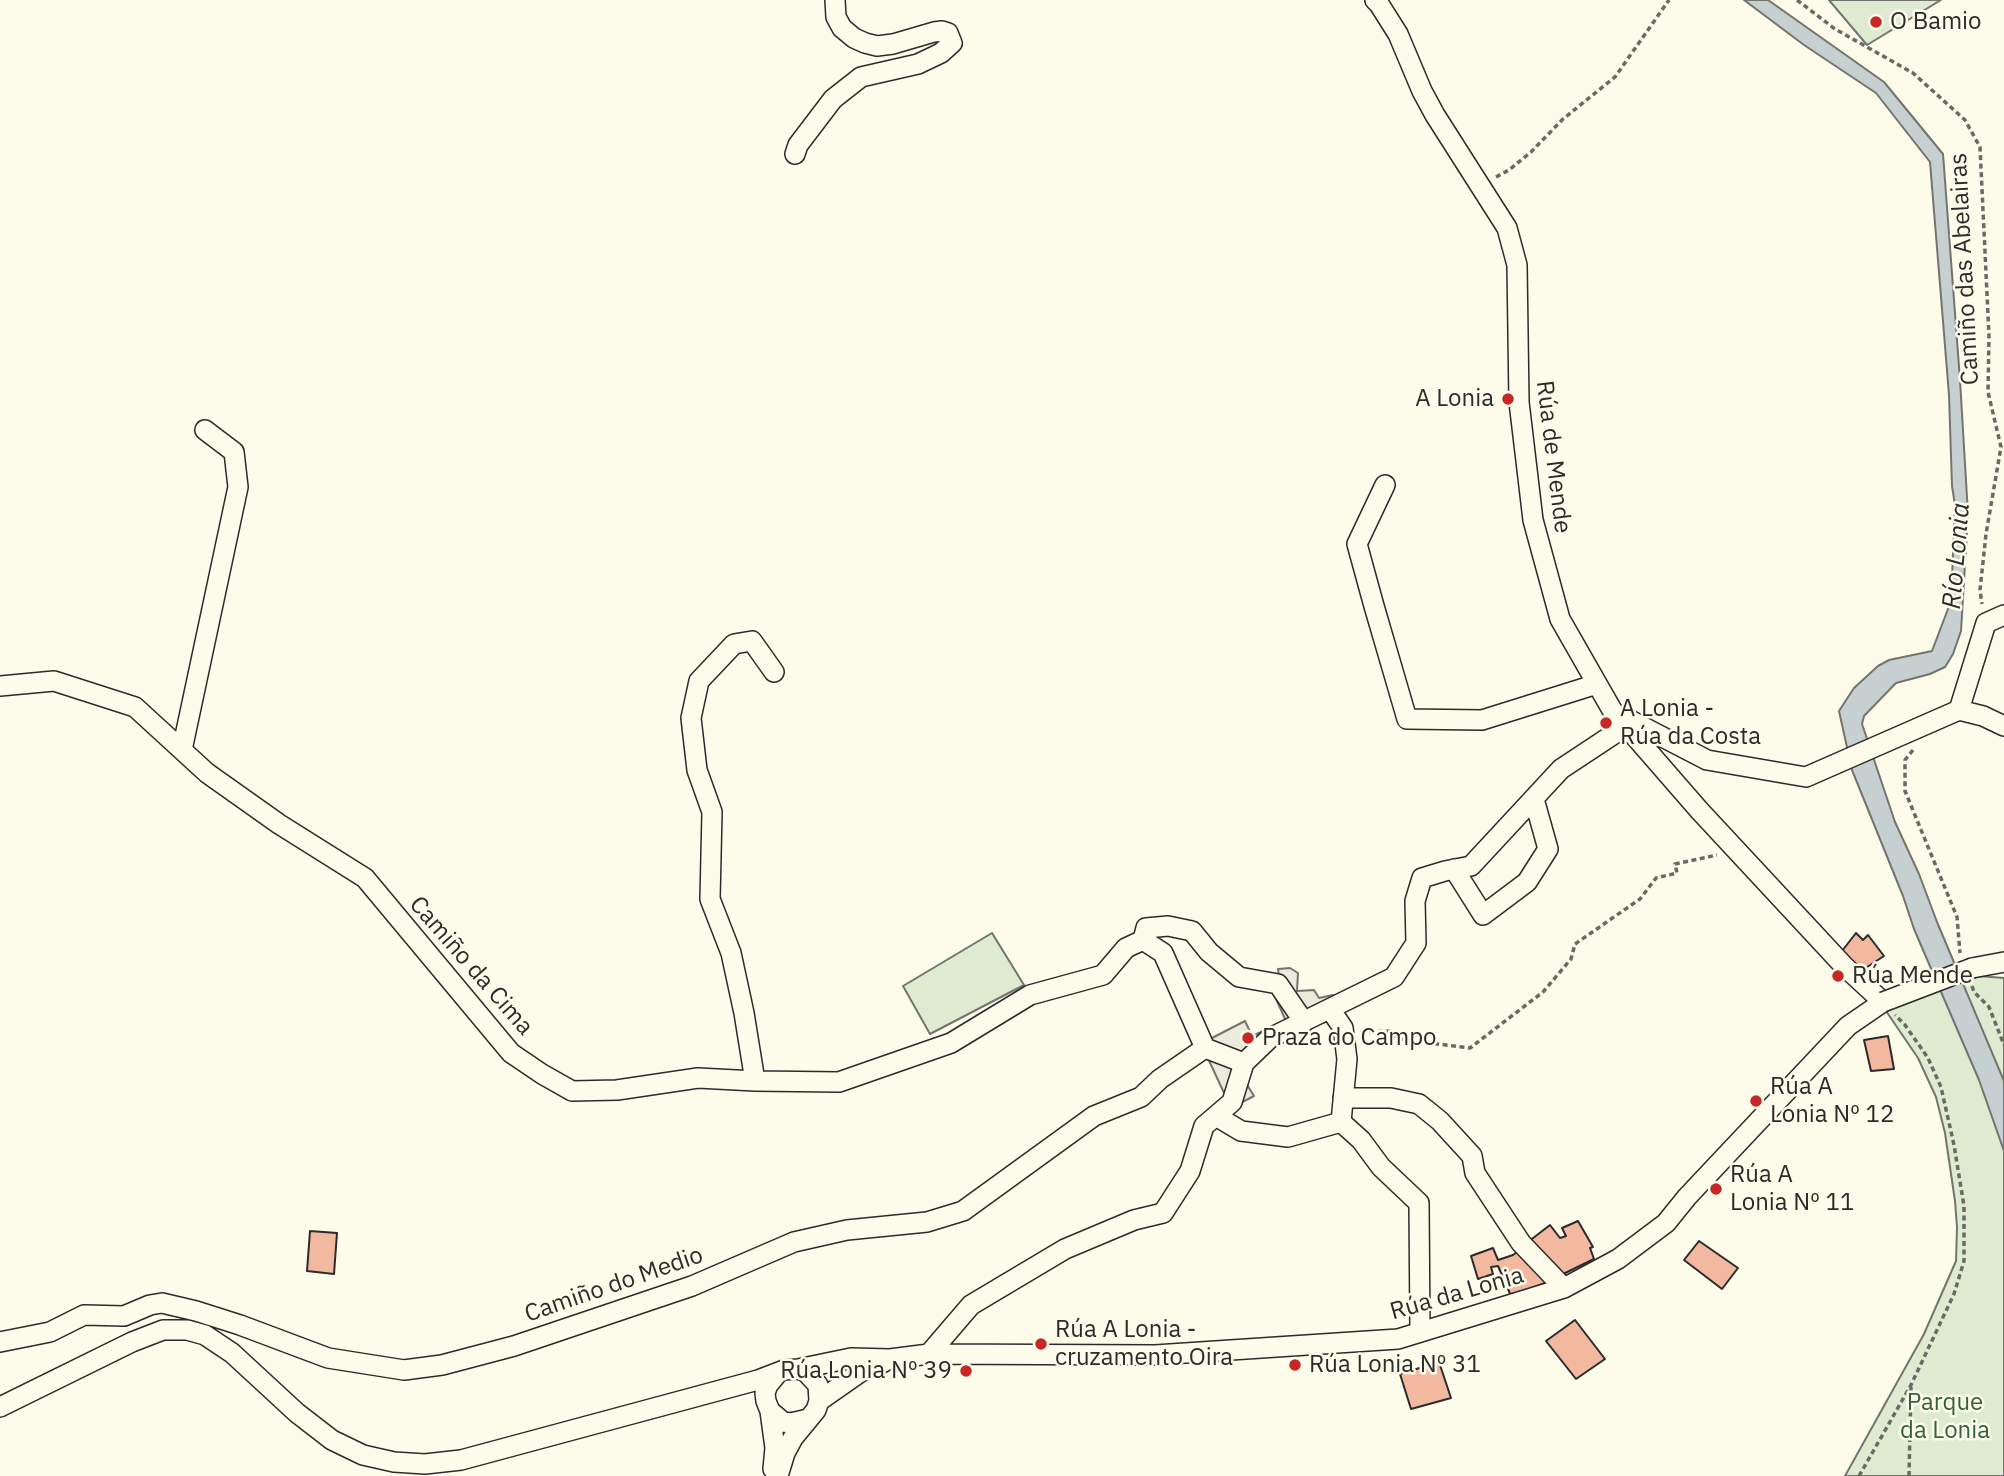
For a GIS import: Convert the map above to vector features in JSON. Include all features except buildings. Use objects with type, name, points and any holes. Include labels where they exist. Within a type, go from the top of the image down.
[{"type":"street","points":[[795,154],[798,145],[833,99],[861,77],[918,64],[941,53],[952,43],[948,33],[934,32],[893,44],[877,46],[865,43],[842,28],[836,17],[835,0]]},
{"type":"street","name":"Rúa de Mende","points":[[1374,0],[1398,34],[1422,91],[1507,228],[1517,265],[1518,402],[1532,520],[1560,619],[1612,710],[1736,850],[1844,966],[1883,1002]]},
{"type":"street","points":[[181,750],[238,487],[234,452],[205,430]]},
{"type":"street","points":[[1385,485],[1357,544],[1407,719],[1482,720],[1597,684]]},
{"type":"street","points":[[1953,712],[1995,619]]},
{"type":"street","points":[[755,1081],[744,1013],[730,953],[709,899],[712,812],[697,770],[691,718],[699,681],[734,644],[751,641],[774,672]]},
{"type":"street","name":"Camiño da Cima","points":[[0,686],[54,681],[135,707],[207,773],[365,878],[511,1053],[572,1091],[617,1090],[698,1078],[839,1082],[951,1043],[1030,995],[1103,975],[1126,948],[1143,940],[1146,928],[1168,926],[1192,931],[1209,953],[1239,977],[1278,985],[1304,1022]]},
{"type":"street","points":[[1612,710],[1707,760],[1806,777],[1953,712],[1983,716],[2004,726]]},
{"type":"street","points":[[929,1354],[971,1305],[1065,1249],[1135,1220],[1163,1213],[1190,1171],[1204,1126],[1232,1102],[1244,1063],[1270,1038],[1394,977],[1416,943],[1415,901],[1422,878],[1471,866],[1561,769],[1626,726]]},
{"type":"street","points":[[1454,869],[1483,915],[1527,882],[1548,849],[1534,799]]},
{"type":"street","points":[[1143,940],[1163,953],[1205,1048],[1244,1063]]},
{"type":"street","name":"Rúa da Lonia","points":[[798,1369],[851,1358],[890,1359],[929,1354],[1155,1355],[1398,1339],[1564,1288],[1618,1259],[1666,1223],[1687,1197],[1849,1026],[1883,1002],[1967,967],[2004,962]]},
{"type":"street","points":[[1330,1009],[1343,1028],[1347,1059],[1340,1122]]},
{"type":"street","name":"Camiño do Medio","points":[[0,1342],[50,1332],[84,1315],[124,1316],[162,1303],[196,1311],[328,1358],[404,1370],[442,1366],[513,1346],[692,1286],[794,1242],[847,1230],[927,1222],[963,1210],[1094,1116],[1141,1097],[1160,1079],[1205,1048]]},
{"type":"street","points":[[1343,1097],[1391,1098],[1419,1104],[1440,1121],[1472,1157],[1475,1173],[1521,1243],[1564,1288]]},
{"type":"street","points":[[1216,1116],[1241,1131],[1287,1137],[1340,1122]]},
{"type":"street","points":[[1340,1122],[1361,1140],[1381,1167],[1419,1203],[1420,1332]]},
{"type":"street","points":[[187,1330],[196,1311]]},
{"type":"street","points":[[0,1407],[132,1342],[163,1330],[187,1330],[205,1335],[232,1353],[297,1413],[332,1440],[363,1455],[394,1462],[425,1464],[461,1461],[791,1368],[798,1369],[806,1372],[818,1385],[820,1401],[793,1438],[778,1476]]},
{"type":"street","name":"Rúa da Lonia","points":[[820,1401],[862,1371],[890,1359]]},
{"type":"street","points":[[772,1476],[775,1448],[768,1406],[768,1385],[778,1373]]},
{"type":"street","points":[[712,1392],[741,1393],[768,1406],[776,1417],[791,1423],[808,1419]]},
{"type":"path","points":[[1480,184],[1509,170],[1563,119],[1615,77],[1669,0]]},
{"type":"path","name":"Camiño das Abelairas","points":[[1797,0],[1835,29],[1913,73],[1965,120],[1980,147],[1989,336],[1988,392],[2001,447],[1986,534],[1980,590],[1995,619]]},
{"type":"path","points":[[1919,741],[1905,760],[1905,791],[1957,917],[1974,992],[1989,1007],[2004,1045]]},
{"type":"path","points":[[1344,1034],[1389,1031],[1398,1039],[1470,1048],[1543,992],[1571,959],[1575,944],[1640,899],[1656,878],[1677,873],[1675,864],[1736,850]]},
{"type":"path","points":[[1859,1476],[1911,1385],[1954,1294],[1964,1261],[1964,1206],[1941,1087],[1928,1058],[1905,1025],[1883,1002]]},
{"type":"path","points":[[1909,1476],[1911,1385]]},
{"type":"green space","name":"O Bamio","points":[[1829,0],[1941,0],[1867,45]]},
{"type":"green space","points":[[992,933],[1024,985],[930,1034],[903,986]]},
{"type":"green space","name":"Parque da Lonia","points":[[1979,976],[2004,978],[2004,1476],[1845,1476],[1924,1334],[1956,1261],[1955,1201],[1945,1133],[1936,1097],[1918,1058],[1886,1011]]},
{"type":"shaded area","name":"Praza do Campo","points":[[1290,968],[1298,973],[1297,991],[1314,990],[1319,998],[1333,995],[1329,1021],[1302,1029],[1276,1042],[1251,1065],[1246,1083],[1254,1096],[1231,1108],[1205,1052],[1210,1039],[1245,1021],[1252,1036],[1286,1021],[1272,990],[1279,977],[1278,969]]},
{"type":"water","name":"Río Lonia","points":[[1744,0],[1768,0],[1884,82],[1943,154],[1968,514],[1961,631],[1945,667],[1896,683],[1864,716],[1862,724],[1895,822],[2004,1081],[2004,1151],[1979,1080],[1914,929],[1852,770],[1839,711],[1854,688],[1878,666],[1889,660],[1932,651],[1951,601],[1955,505],[1930,162],[1876,93],[1804,45]]},
{"type":"place","name":"O Bamio","points":[[1876,22]]},
{"type":"place","name":"A Lonia","points":[[1508,399]]},
{"type":"place","name":"A Lonia - Rúa da Costa","points":[[1606,723]]},
{"type":"place","name":"Rúa Mende","points":[[1838,976]]},
{"type":"place","name":"Praza do Campo","points":[[1248,1038]]},
{"type":"place","name":"Rúa A Lonia Nº 12","points":[[1756,1101]]},
{"type":"place","name":"Rúa A Lonia Nº 11","points":[[1716,1189]]},
{"type":"place","name":"Rúa A Lonia - cruzamento Oira","points":[[1041,1344]]},
{"type":"place","name":"Rúa Lonia Nº 31","points":[[1295,1365]]},
{"type":"place","name":"Rúa Lonia Nº 39","points":[[966,1371]]}]
